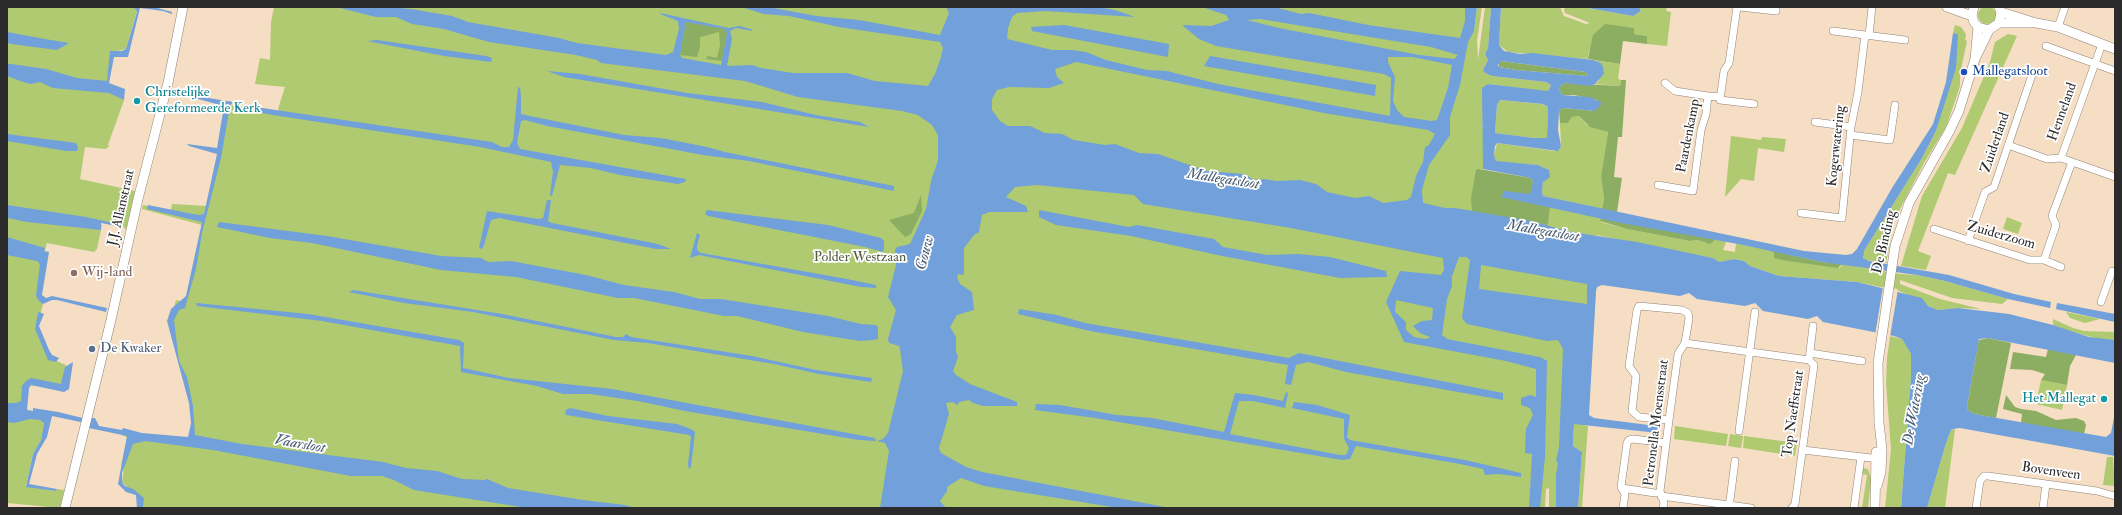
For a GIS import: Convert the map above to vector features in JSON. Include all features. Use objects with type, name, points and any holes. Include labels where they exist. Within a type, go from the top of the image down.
[{"type":"street","name":"J.J. Allanstraat","points":[[65,508],[87,422],[138,199],[168,83],[183,7]]},
{"type":"street","points":[[1739,7],[1776,11],[1776,7]]},
{"type":"street","name":"Paardenkamp","points":[[1720,97],[1724,71],[1729,63],[1739,7]]},
{"type":"street","name":"Kogerwatering","points":[[1801,213],[1842,218],[1847,179],[1845,172],[1851,127],[1872,7]]},
{"type":"street","points":[[1947,7],[1972,16]]},
{"type":"street","points":[[1974,7],[1972,16],[1978,27],[1989,30],[1999,23],[2036,23],[2058,27],[2115,49]]},
{"type":"street","points":[[2058,27],[2065,7]]},
{"type":"street","points":[[1999,23],[2000,9],[2036,23]]},
{"type":"street","name":"De Binding","points":[[1975,59],[1978,27]]},
{"type":"street","name":"De Binding","points":[[1876,508],[1879,459],[1882,443],[1879,423],[1877,383],[1880,341],[1893,259],[1900,226],[1909,203],[1952,125],[1965,94],[1975,59],[1989,30]]},
{"type":"street","points":[[1833,31],[1905,40]]},
{"type":"street","name":"Henneland","points":[[2102,44],[2061,158],[2112,176]]},
{"type":"street","points":[[2046,46],[2115,71]]},
{"type":"street","name":"Zuiderland","points":[[1968,241],[1985,192],[1994,187],[2033,72]]},
{"type":"street","points":[[1665,84],[1675,91],[1708,96]]},
{"type":"street","name":"Paardenkamp","points":[[1658,185],[1693,191],[1701,130],[1706,114],[1708,96],[1720,97],[1720,100],[1754,104]]},
{"type":"street","points":[[1850,135],[1890,140],[1895,105]]},
{"type":"street","points":[[1815,122],[1851,127]]},
{"type":"street","points":[[2008,145],[2047,159],[2061,158]]},
{"type":"street","points":[[2044,260],[2056,225],[2052,216],[2072,162]]},
{"type":"street","name":"Zuiderzoom","points":[[1934,229],[2030,260],[2044,260],[2061,267]]},
{"type":"street","points":[[2101,302],[2111,271]]},
{"type":"street","name":"Petronella Moensstraat","points":[[1663,508],[1658,494],[1660,491],[1678,354],[1685,343],[1688,313],[1682,310],[1639,306],[1637,310],[1629,366],[1636,376],[1632,411],[1639,417],[1669,420]]},
{"type":"street","points":[[1739,431],[1755,312]]},
{"type":"street","name":"Top Naeffstraat","points":[[1792,508],[1795,504],[1814,365],[1809,356],[1813,326]]},
{"type":"street","points":[[1685,343],[1750,352],[1862,361]]},
{"type":"street","points":[[1623,508],[1625,494],[1622,488],[1627,444],[1629,440],[1666,443]]},
{"type":"street","points":[[1802,450],[1879,459]]},
{"type":"street","points":[[1854,508],[1861,457]]},
{"type":"street","points":[[1729,506],[1735,461]]},
{"type":"street","name":"Bovenveen","points":[[1976,508],[1980,480],[1984,476],[2097,491],[2115,496]]},
{"type":"street","points":[[2043,508],[2046,484]]},
{"type":"street","points":[[1622,488],[1729,506],[1751,508]]},
{"type":"green space","points":[[1987,6],[1993,9],[1996,15],[1993,21],[1987,24],[1981,21],[1978,15],[1981,9]]},
{"type":"green space","points":[[7,7],[138,7],[126,49],[113,52],[107,81],[118,97],[124,100],[108,145],[109,147],[105,149],[85,147],[80,179],[135,191],[126,230],[123,226],[81,217],[70,220],[102,225],[97,249],[94,252],[47,243],[37,293],[43,304],[37,328],[54,360],[66,365],[62,388],[28,385],[24,409],[42,414],[44,423],[41,440],[33,454],[26,486],[56,491],[57,489],[64,490],[60,508],[7,503]]},
{"type":"green space","name":"Polder Westzaan","points":[[274,7],[1471,7],[1474,31],[1477,7],[1482,7],[1477,41],[1478,60],[1485,7],[1491,7],[1488,48],[1485,54],[1488,60],[1483,70],[1485,73],[1492,76],[1546,82],[1551,85],[1548,91],[1544,91],[1488,84],[1482,126],[1483,169],[1479,169],[1548,224],[1550,207],[1601,218],[1601,222],[1627,229],[1690,241],[1697,240],[1706,243],[1714,239],[1726,242],[1723,250],[1735,252],[1736,243],[1773,251],[1773,255],[1840,268],[1842,264],[1900,274],[1917,275],[1945,281],[2008,299],[2002,304],[1952,298],[1900,280],[1900,284],[1940,299],[1981,309],[1958,308],[1938,310],[1928,306],[1925,302],[1899,291],[1857,282],[1779,276],[1750,266],[1744,261],[1734,259],[1719,262],[1713,258],[1596,235],[1598,286],[1596,288],[1588,416],[1583,425],[1588,426],[1582,508],[1578,508],[1582,452],[1573,446],[1574,425],[1557,490],[1556,508],[1549,508],[1549,488],[1546,489],[1545,508],[1540,508],[1540,506],[1539,508],[139,508],[136,495],[122,482],[124,467],[121,466],[127,437],[121,435],[122,432],[192,443],[192,406],[179,363],[171,319],[176,300],[186,302],[202,225],[142,209],[143,205],[171,210],[172,204],[207,206],[230,105],[281,113],[278,109],[285,87],[255,84],[260,58],[270,60],[271,22]]},
{"type":"green space","points":[[1501,7],[1560,7],[1564,16],[1586,24],[1590,23],[1565,13],[1565,7],[1582,7],[1633,16],[1641,11],[1639,7],[1667,7],[1666,11],[1671,12],[1667,46],[1647,44],[1647,36],[1634,34],[1634,28],[1625,27],[1589,51],[1588,59],[1508,52],[1499,45]]},
{"type":"green space","points":[[686,22],[726,29],[727,34],[722,61],[706,59],[708,56],[717,58],[720,45],[719,32],[700,37],[700,47],[697,57],[680,55]]},
{"type":"green space","points":[[1605,24],[1634,28],[1634,34],[1647,36],[1647,44],[1623,41],[1620,64],[1588,59],[1593,35]]},
{"type":"green space","points":[[1955,25],[1961,27],[1966,34],[1965,40],[1967,41],[1960,74],[1960,86],[1946,127],[1924,163],[1901,207],[1894,223],[1886,263],[1865,260],[1862,255],[1864,251],[1922,158],[1936,131],[1951,81],[1958,34],[1953,33]]},
{"type":"green space","points":[[2008,34],[2017,36],[1955,175],[1948,173],[1918,251],[1931,256],[1926,270],[1901,266],[1922,196],[1962,128],[1990,62],[1995,42]]},
{"type":"green space","points":[[1593,60],[1620,64],[1618,79],[1621,80],[1620,86],[1595,84],[1599,81],[1601,63]]},
{"type":"green space","points":[[1501,61],[1586,72],[1588,76],[1516,70],[1499,67],[1499,62]]},
{"type":"green space","points":[[1621,80],[1626,80],[1622,137],[1618,137],[1614,177],[1622,178],[1617,212],[1602,209],[1604,199],[1601,176],[1608,132],[1590,127],[1579,116],[1572,117],[1568,123],[1560,123],[1559,111],[1563,108],[1595,111],[1597,100],[1574,95],[1562,95],[1559,88],[1564,83],[1620,86]]},
{"type":"green space","points":[[1500,100],[1542,104],[1548,107],[1547,138],[1534,138],[1495,133],[1497,105]]},
{"type":"green space","points":[[1579,116],[1587,125],[1608,132],[1601,176],[1604,199],[1602,209],[1543,196],[1543,182],[1549,170],[1538,165],[1498,162],[1496,161],[1494,155],[1497,143],[1554,151],[1561,146],[1560,123],[1568,123],[1572,117]]},
{"type":"green space","points":[[1731,136],[1761,140],[1762,137],[1786,139],[1784,152],[1758,148],[1754,181],[1741,179],[1725,197]]},
{"type":"green space","points":[[1479,169],[1531,178],[1533,182],[1531,194],[1502,197],[1550,207],[1548,225],[1472,211],[1471,198],[1476,170]]},
{"type":"green space","points":[[921,195],[922,211],[911,234],[905,237],[889,220],[914,213]]},
{"type":"green space","points":[[2007,217],[2022,223],[2018,234],[2003,229]]},
{"type":"green space","points":[[1601,218],[1714,239],[1714,241],[1710,244],[1697,240],[1690,241],[1627,229],[1600,221]]},
{"type":"green space","points":[[1773,251],[1822,262],[1842,264],[1838,268],[1788,261],[1774,258]]},
{"type":"green space","points":[[2066,312],[2100,319],[2085,323],[2070,318]]},
{"type":"green space","points":[[2053,319],[2084,331],[2115,332],[2115,340],[2099,339],[2069,331],[2053,325]]},
{"type":"green space","points":[[1890,336],[1902,339],[1911,354],[1911,377],[1901,508],[1885,508],[1891,449],[1886,383]]},
{"type":"green space","points":[[1988,338],[2011,343],[1996,418],[1974,414],[1968,410],[1967,406],[1979,340]]},
{"type":"green space","points":[[2048,349],[2076,355],[2070,366],[2067,385],[2041,380],[2045,374],[2032,370],[2010,369],[2013,352],[2046,357]]},
{"type":"green space","points":[[2041,380],[2067,385],[2062,410],[2036,404]]},
{"type":"green space","points":[[2006,395],[2015,407],[2021,409],[2036,411],[2056,420],[2076,418],[2084,421],[2086,425],[2084,434],[2021,423],[2022,414],[2003,409]]},
{"type":"green space","points":[[1675,426],[1728,434],[1726,446],[1674,439]]},
{"type":"green space","points":[[1955,429],[1945,508],[1927,508],[1946,443],[1951,430]]},
{"type":"green space","points":[[1730,434],[1743,436],[1741,448],[1728,446]]},
{"type":"green space","points":[[1744,436],[1797,443],[1795,456],[1743,448]]},
{"type":"green space","points":[[2107,457],[2113,457],[2115,486],[2103,485]]},
{"type":"green space","points":[[1863,468],[1868,469],[1871,479],[1868,508],[1862,508],[1867,475],[1862,474]]},
{"type":"water","points":[[130,7],[154,7],[172,12],[172,14],[163,11],[140,8],[128,57],[114,57],[109,83],[125,89],[124,100],[109,93],[53,88],[40,82],[31,84],[7,76],[7,64],[11,64],[46,69],[77,78],[107,81],[110,51],[122,51],[126,49],[137,12],[136,9]]},
{"type":"water","points":[[336,7],[387,7],[411,9],[452,16],[468,22],[559,38],[577,43],[666,55],[673,52],[679,29],[678,21],[660,13],[729,28],[739,26],[751,29],[753,31],[736,28],[730,31],[732,39],[727,66],[752,65],[761,68],[793,73],[847,73],[875,81],[928,86],[935,74],[941,57],[943,48],[940,42],[839,27],[789,16],[764,14],[741,7],[768,7],[816,16],[859,20],[940,35],[949,13],[946,7],[1097,7],[1115,10],[1135,17],[1045,11],[1017,13],[1012,17],[1008,28],[1007,39],[1052,50],[1086,52],[1106,60],[1147,70],[1167,71],[1218,84],[1390,116],[1391,78],[1384,74],[1216,46],[1199,39],[1182,25],[1211,26],[1229,20],[1226,15],[1202,7],[1274,7],[1301,14],[1309,13],[1368,25],[1460,38],[1465,21],[1465,7],[1477,7],[1474,31],[1468,42],[1460,85],[1450,117],[1450,135],[1429,165],[1422,190],[1423,203],[1445,208],[1455,208],[1531,221],[1571,232],[1637,242],[1713,258],[1719,262],[1734,259],[1744,261],[1750,266],[1779,276],[1857,282],[1922,298],[1928,306],[1938,310],[1958,308],[2009,314],[2053,325],[2089,337],[2115,340],[2115,363],[1988,338],[1979,339],[1967,406],[1968,410],[1974,414],[2106,437],[2111,433],[2115,412],[2115,456],[1960,428],[1953,429],[1951,430],[1946,443],[1927,508],[1901,508],[1911,377],[1911,354],[1902,339],[1894,336],[1823,322],[1817,316],[1808,319],[1763,311],[1755,303],[1745,306],[1697,299],[1689,293],[1680,296],[1602,285],[1597,287],[1596,291],[1589,415],[1594,418],[1656,426],[1658,428],[1658,433],[1574,424],[1573,446],[1582,452],[1578,508],[1556,508],[1556,475],[1558,463],[1556,461],[1559,447],[1563,349],[1558,340],[1547,341],[1467,324],[1462,318],[1470,260],[1466,257],[1459,257],[1452,276],[1452,286],[1447,299],[1442,335],[1447,339],[1540,357],[1547,361],[1545,457],[1540,508],[1529,508],[1532,454],[1525,453],[1526,429],[1533,415],[1530,408],[1521,405],[1521,398],[1530,395],[1536,397],[1536,369],[1506,361],[1404,342],[1386,302],[1400,271],[1441,275],[1444,270],[1443,258],[1291,228],[1143,204],[1134,195],[1037,185],[1015,187],[1006,197],[1026,206],[1028,212],[989,212],[982,215],[979,232],[974,235],[964,248],[964,275],[958,274],[957,277],[960,284],[972,292],[974,310],[957,315],[950,327],[956,337],[956,352],[958,357],[953,371],[956,375],[970,384],[1017,402],[1017,406],[983,406],[969,400],[959,402],[957,405],[953,402],[946,403],[949,414],[939,448],[941,453],[966,467],[982,472],[1165,507],[1183,508],[1118,508],[984,486],[961,478],[947,487],[947,491],[940,501],[946,508],[880,508],[889,451],[885,443],[877,441],[883,439],[888,433],[903,371],[899,346],[889,343],[888,339],[896,310],[888,297],[896,265],[895,250],[897,247],[910,244],[926,209],[931,181],[938,160],[938,135],[932,125],[918,115],[902,111],[798,97],[745,81],[601,63],[597,60],[576,55],[489,42],[444,29],[412,24],[396,17],[376,17]],"holes":[[[1260,19],[1431,47],[1458,55],[1454,59],[1419,55],[1279,28],[1247,20]],[[686,22],[725,29],[727,34],[721,65],[682,58],[680,55]],[[1388,57],[1412,57],[1452,65],[1448,88],[1437,120],[1432,121],[1404,117],[1397,110],[1393,101],[1395,77],[1388,62]],[[1076,62],[1324,113],[1428,130],[1435,134],[1429,145],[1425,147],[1423,162],[1416,176],[1411,197],[1407,200],[1383,203],[1369,196],[1355,198],[1327,192],[1316,184],[1300,180],[1254,180],[1244,174],[1207,171],[1158,154],[1139,153],[1115,144],[1105,145],[1074,140],[1062,134],[1045,133],[1030,126],[1008,126],[1000,121],[992,110],[992,99],[997,90],[1009,87],[1049,88],[1064,83],[1057,77],[1055,69]],[[1481,265],[1587,284],[1587,304],[1479,289]],[[1396,300],[1433,308],[1432,320],[1422,321],[1413,326],[1420,333],[1430,337],[1426,339],[1414,337],[1406,330],[1406,322],[1395,312]]]},
{"type":"water","points":[[1491,7],[1501,7],[1499,45],[1504,51],[1520,54],[1532,53],[1593,60],[1601,63],[1603,67],[1604,74],[1595,84],[1590,86],[1564,83],[1559,88],[1562,95],[1590,97],[1602,103],[1595,111],[1563,108],[1559,111],[1558,130],[1561,146],[1558,151],[1497,143],[1495,146],[1494,155],[1496,161],[1538,165],[1549,170],[1550,177],[1543,182],[1543,196],[1804,251],[1846,255],[1852,254],[1857,249],[1892,188],[1933,124],[1946,82],[1953,33],[1958,34],[1956,68],[1936,131],[1922,158],[1864,251],[1863,258],[1869,261],[1949,275],[2014,294],[2051,302],[2050,308],[2008,299],[1945,281],[1917,275],[1822,262],[1738,244],[1621,223],[1501,197],[1504,191],[1530,194],[1533,182],[1531,178],[1483,169],[1482,88],[1488,84],[1548,91],[1551,85],[1546,82],[1492,76],[1485,73],[1483,70],[1488,60],[1485,54],[1488,48]],"holes":[[[1501,61],[1586,72],[1588,76],[1516,70],[1499,67],[1498,65]],[[1500,100],[1543,104],[1548,107],[1547,138],[1534,138],[1495,133],[1497,105]]]},
{"type":"water","points":[[1582,7],[1639,7],[1641,11],[1633,16]]},
{"type":"water","points":[[1064,25],[1169,44],[1168,57],[1032,31],[1031,27]]},
{"type":"water","points":[[7,32],[69,43],[57,50],[11,44],[7,43]]},
{"type":"water","points":[[377,40],[492,58],[491,62],[444,56],[367,41]]},
{"type":"water","points":[[1210,56],[1376,85],[1375,96],[1204,66]]},
{"type":"water","points":[[547,71],[580,74],[687,93],[762,102],[816,115],[860,122],[869,127],[564,77]]},
{"type":"water","points":[[518,87],[520,88],[521,96],[521,114],[624,135],[661,138],[707,147],[725,152],[894,186],[894,191],[749,161],[703,155],[547,126],[525,120],[521,121],[517,143],[520,149],[686,179],[685,182],[678,184],[620,175],[591,168],[560,165],[552,196],[550,195],[553,172],[551,162],[480,147],[273,115],[252,111],[249,106],[492,142],[502,147],[509,147],[513,140]]},
{"type":"water","points":[[172,92],[233,102],[230,106],[221,158],[202,233],[196,269],[185,308],[179,310],[174,320],[179,361],[187,377],[193,406],[195,435],[242,444],[383,462],[406,468],[437,471],[462,479],[487,479],[508,488],[625,505],[635,508],[527,508],[414,490],[382,476],[351,476],[213,450],[145,441],[133,444],[122,473],[122,482],[125,486],[133,489],[144,498],[143,508],[137,508],[136,495],[126,492],[118,484],[127,436],[89,428],[90,424],[52,416],[47,437],[37,454],[29,484],[57,489],[56,491],[26,487],[33,454],[41,440],[44,423],[40,420],[30,419],[14,423],[7,422],[7,403],[16,403],[21,401],[22,386],[31,378],[61,384],[65,367],[73,362],[69,389],[64,392],[31,385],[29,388],[27,410],[33,411],[33,408],[91,420],[92,418],[95,418],[99,426],[122,430],[123,428],[142,433],[188,437],[191,423],[189,403],[167,321],[171,309],[186,296],[202,222],[147,209],[148,205],[198,215],[204,214],[217,154],[189,146],[187,144],[217,148],[224,106]]},
{"type":"water","points":[[7,134],[76,143],[78,147],[77,151],[66,151],[7,141]]},
{"type":"water","points":[[547,200],[551,200],[548,221],[552,223],[658,244],[671,249],[656,249],[499,218],[491,220],[484,245],[482,249],[479,248],[487,211],[539,219],[543,218]]},
{"type":"water","points":[[7,205],[86,217],[123,225],[122,227],[101,223],[101,230],[27,222],[7,218]]},
{"type":"water","points":[[707,210],[828,225],[881,238],[884,241],[884,248],[883,252],[865,247],[708,216],[705,214]]},
{"type":"water","points":[[1039,210],[1129,227],[1137,225],[1214,239],[1223,247],[1267,255],[1298,254],[1330,257],[1386,271],[1387,277],[1340,278],[1222,256],[1131,236],[1056,225],[1039,217]]},
{"type":"water","points":[[219,222],[327,236],[441,256],[481,258],[488,262],[511,261],[586,275],[624,285],[674,292],[700,299],[721,299],[828,316],[861,324],[876,325],[878,327],[878,339],[860,341],[803,332],[737,316],[724,316],[634,298],[618,298],[516,277],[441,270],[312,243],[270,238],[217,227]]},
{"type":"water","points":[[697,233],[700,235],[697,250],[701,253],[847,279],[876,285],[876,288],[861,287],[699,255],[690,258]]},
{"type":"water","points":[[7,237],[45,248],[44,251],[49,252],[42,295],[46,298],[52,296],[107,308],[106,312],[57,300],[52,300],[43,304],[39,301],[36,296],[40,264],[37,261],[7,255]]},
{"type":"water","points":[[353,290],[502,314],[616,337],[623,337],[626,334],[631,337],[752,356],[816,370],[872,378],[871,382],[648,343],[614,340],[473,312],[404,303],[349,292]]},
{"type":"water","points":[[196,303],[308,314],[459,340],[464,343],[463,368],[509,378],[612,389],[875,438],[876,441],[859,440],[685,411],[638,401],[590,394],[563,394],[537,386],[461,372],[460,346],[322,321],[197,306]]},
{"type":"water","points":[[2057,303],[2115,314],[2115,322],[2056,309]]},
{"type":"water","points":[[1019,309],[1057,315],[1085,323],[1289,358],[1299,353],[1503,393],[1503,400],[1346,372],[1308,362],[1296,365],[1291,385],[1285,384],[1288,365],[1090,331],[1018,314]]},
{"type":"water","points":[[39,312],[44,314],[39,326],[52,355],[59,358],[56,362],[48,360],[35,329]]},
{"type":"water","points":[[1286,392],[1288,393],[1285,408],[1253,401],[1239,401],[1230,434],[1346,455],[1349,448],[1344,439],[1344,419],[1292,408],[1294,402],[1317,405],[1350,415],[1347,437],[1350,440],[1465,460],[1521,473],[1521,477],[1499,474],[1485,475],[1483,469],[1356,446],[1350,459],[1342,460],[1095,418],[1035,410],[1036,404],[1060,405],[1117,415],[1152,418],[1224,432],[1235,393],[1283,401]]},
{"type":"water","points":[[570,408],[608,416],[677,424],[691,429],[695,432],[691,467],[689,469],[688,464],[691,437],[689,435],[566,415],[566,410]]},
{"type":"pier","points":[[1883,287],[1898,289],[1890,337],[1875,335]]},
{"type":"place","name":"Mallegatsloot","points":[[1964,72]]},
{"type":"place","name":"Christelijke Gereformeerde Kerk","points":[[137,101]]},
{"type":"place","name":"Wij-land","points":[[74,273]]},
{"type":"place","name":"De Kwaker","points":[[92,349]]},
{"type":"place","name":"Het Mallegat","points":[[2104,399]]},
{"type":"water label","name":"Gouw","points":[[926,253]]},
{"type":"water label","name":"De Watering","points":[[1915,410]]},
{"type":"water label","name":"Vaarsloot","points":[[300,445]]}]
